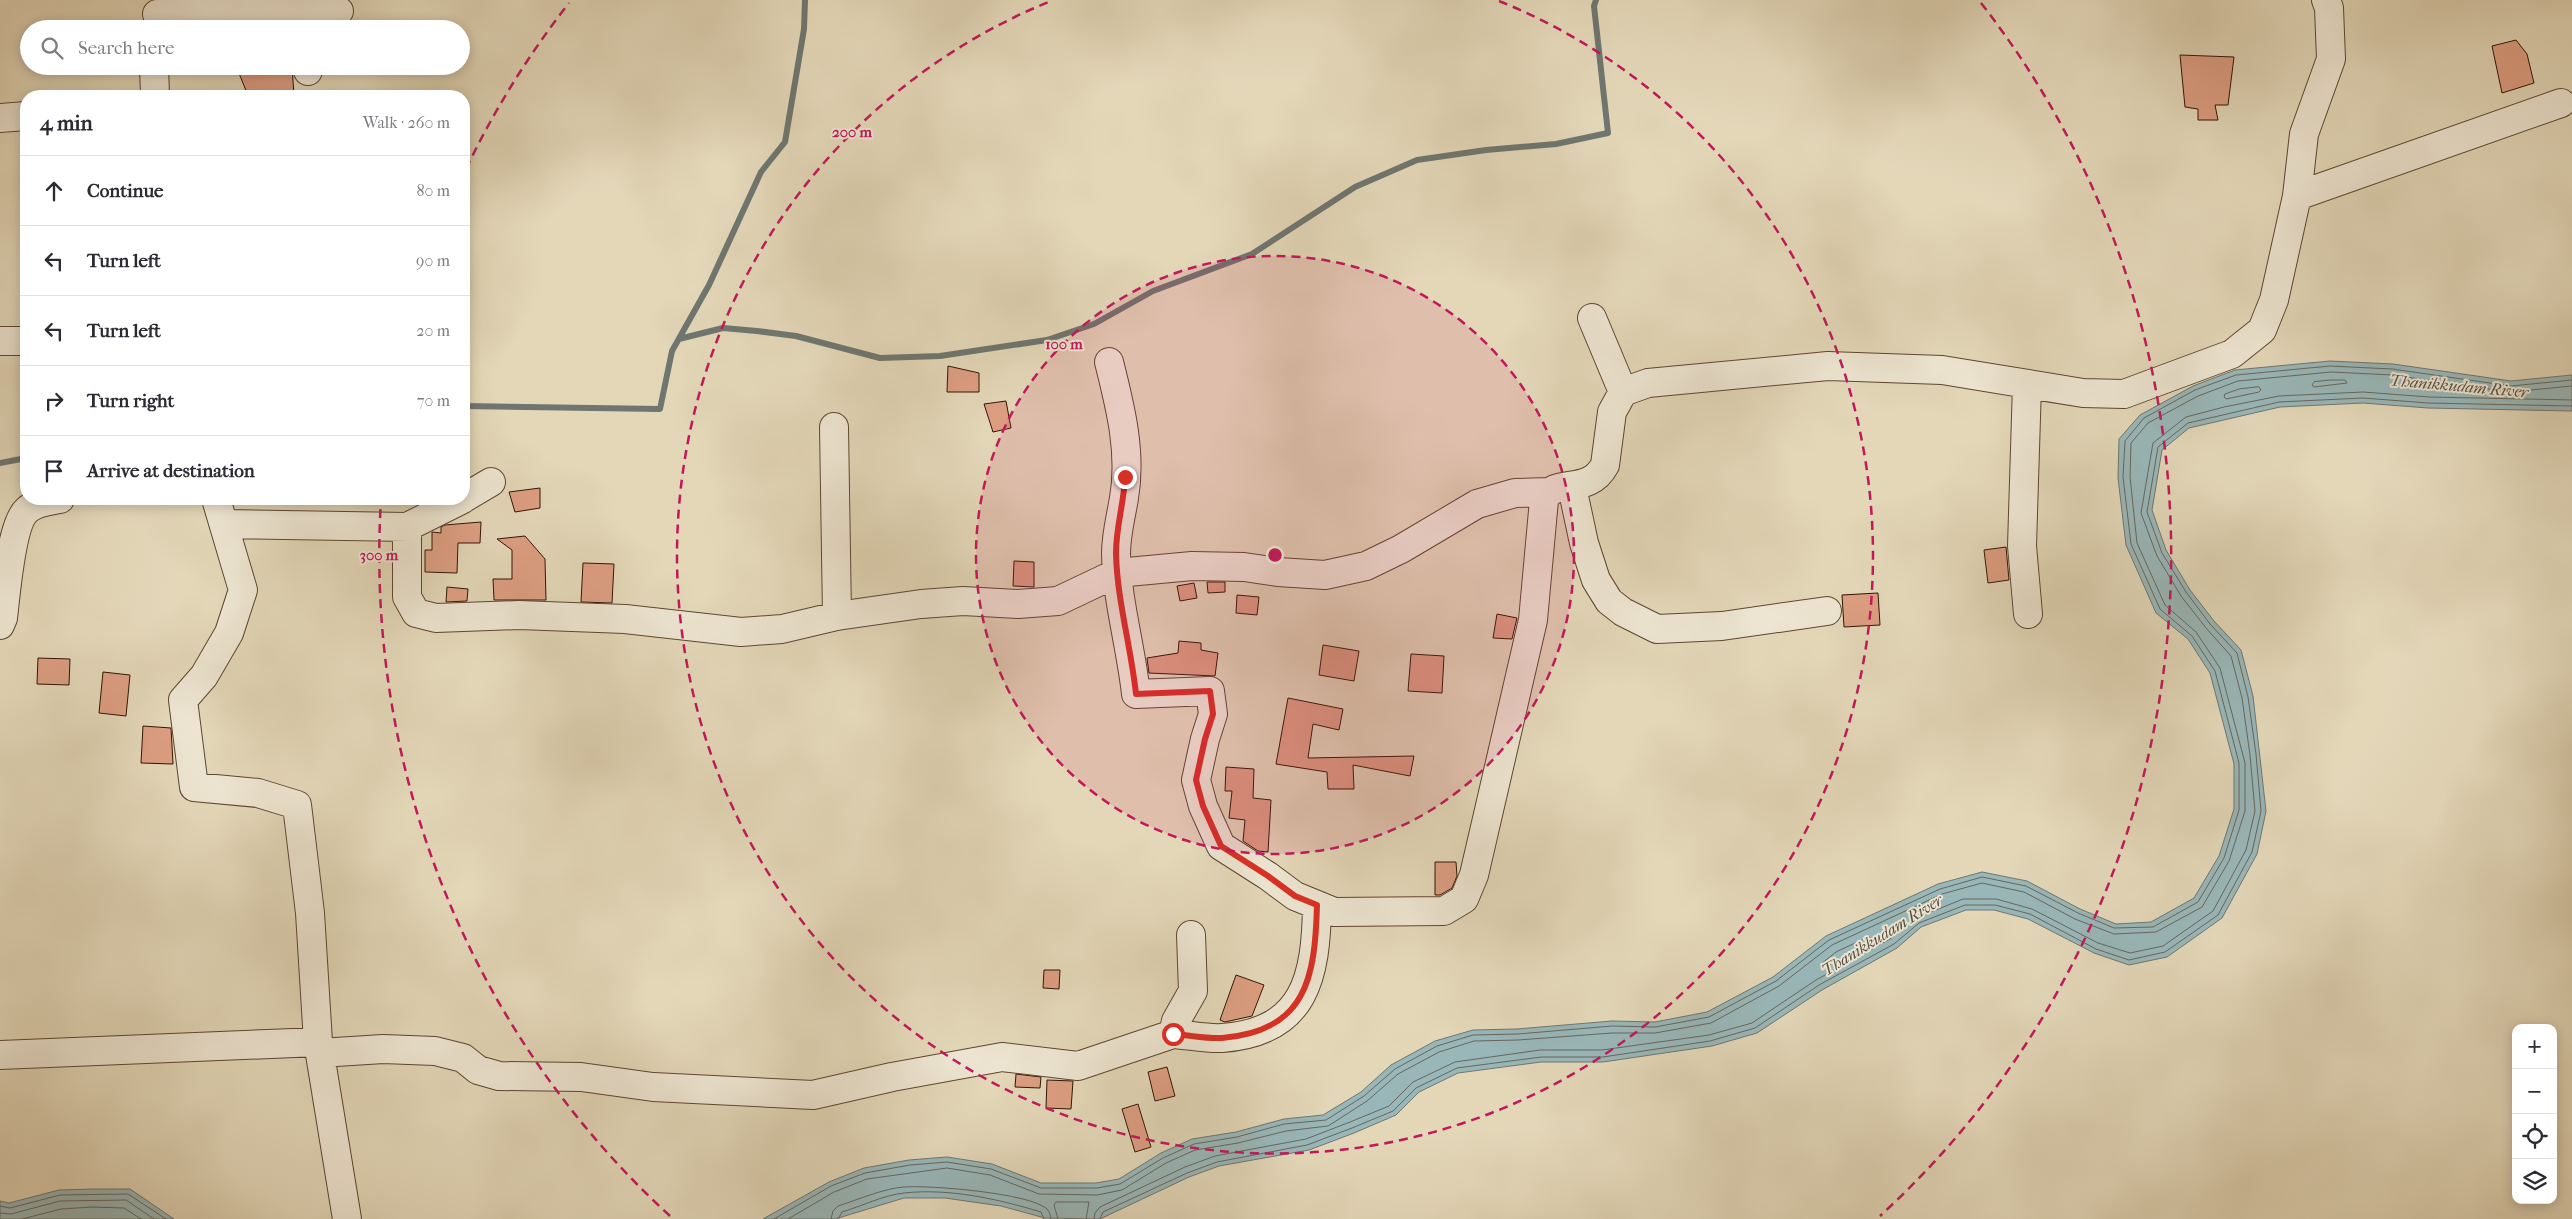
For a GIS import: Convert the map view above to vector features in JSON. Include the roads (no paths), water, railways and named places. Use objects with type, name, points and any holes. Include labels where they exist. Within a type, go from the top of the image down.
[{"type":"street","points":[[406,527],[407,597],[416,613],[436,618],[519,615],[625,619],[741,632],[782,629],[836,616],[920,604],[963,601],[1018,604],[1058,601],[1117,573],[1192,566],[1244,567],[1278,572],[1325,574],[1366,566],[1401,550],[1477,504],[1515,493],[1560,489],[1592,480],[1605,465],[1612,412],[1623,392],[1648,382],[1828,366],[1942,370],[2083,394],[2124,394],[2232,354],[2262,330],[2274,300],[2297,196],[2304,134],[2331,59],[2329,8],[2326,0]]},
{"type":"street","points":[[157,14],[305,20],[340,11]]},
{"type":"street","points":[[154,75],[155,90]]},
{"type":"street","points":[[2297,196],[2561,103]]},
{"type":"street","points":[[0,118],[20,116]]},
{"type":"street","points":[[1592,318],[1623,392]]},
{"type":"street","points":[[0,341],[20,341]]},
{"type":"street","points":[[1109,362],[1123,419],[1126,458],[1124,497],[1117,525],[1117,573],[1132,656],[1136,694],[1210,691],[1213,714],[1205,739],[1196,780],[1203,806],[1221,846],[1295,896],[1334,912],[1406,913],[1444,911],[1464,899],[1474,875],[1525,661],[1533,620],[1544,500],[1560,489]]},
{"type":"street","points":[[2027,384],[2022,546],[2028,614]]},
{"type":"street","points":[[834,426],[836,616]]},
{"type":"street","points":[[470,495],[490,482]]},
{"type":"street","points":[[1560,489],[1584,544],[1596,580],[1609,601],[1623,612],[1657,629],[1722,626],[1827,611]]},
{"type":"street","points":[[0,625],[3,618],[13,543],[25,511],[34,505]]},
{"type":"street","points":[[218,505],[243,590],[229,633],[204,676],[183,700],[194,787],[258,793],[297,805],[310,913],[319,1048],[347,1219]]},
{"type":"street","points":[[225,524],[406,527],[451,505]]},
{"type":"street","points":[[0,1055],[319,1048],[435,1051],[463,1058],[478,1070],[499,1076],[582,1077],[653,1087],[813,1095],[928,1070],[1002,1057],[1078,1066],[1173,1034],[1222,1038],[1270,1028],[1294,1008],[1311,975],[1316,943],[1317,905]]},
{"type":"street","points":[[1173,1034],[1176,1021],[1193,991],[1191,935]]},
{"type":"water","name":"Thanikkudam River","points":[[2330,361],[2393,364],[2511,381],[2572,375],[2572,411],[2428,408],[2363,403],[2280,407],[2189,428],[2162,450],[2152,510],[2166,550],[2190,590],[2214,621],[2241,650],[2253,696],[2266,811],[2257,854],[2222,918],[2167,957],[2129,965],[2094,953],[2028,919],[1994,910],[1966,910],[1921,927],[1897,948],[1822,990],[1757,1033],[1712,1046],[1603,1062],[1541,1062],[1458,1073],[1419,1092],[1396,1115],[1354,1133],[1309,1150],[1219,1166],[1189,1177],[1100,1219],[1045,1218],[1001,1206],[945,1198],[904,1198],[835,1219],[763,1219],[829,1182],[864,1168],[909,1160],[947,1157],[992,1164],[1041,1183],[1096,1183],[1119,1179],[1161,1153],[1192,1139],[1236,1132],[1284,1119],[1323,1115],[1361,1092],[1391,1065],[1435,1041],[1473,1030],[1517,1029],[1612,1021],[1655,1022],[1707,1012],[1773,977],[1826,936],[1938,884],[1982,872],[2027,881],[2080,909],[2116,924],[2151,922],[2194,898],[2219,856],[2234,809],[2234,764],[2210,673],[2188,639],[2156,613],[2126,545],[2118,478],[2119,439],[2140,415],[2193,386],[2235,370]]},
{"type":"water","points":[[130,1189],[174,1219],[0,1219],[0,1201],[9,1203],[59,1190]]},
{"type":"waterway","points":[[470,406],[660,409],[672,351],[709,285],[761,172],[785,142],[804,29],[805,0]]},
{"type":"waterway","points":[[679,339],[723,328],[796,336],[880,358],[940,356],[1047,340],[1094,324],[1153,291],[1252,254],[1355,187],[1417,160],[1486,150],[1556,144],[1608,133],[1594,6],[1596,0]]},
{"type":"waterway","points":[[0,463],[20,459]]}]
